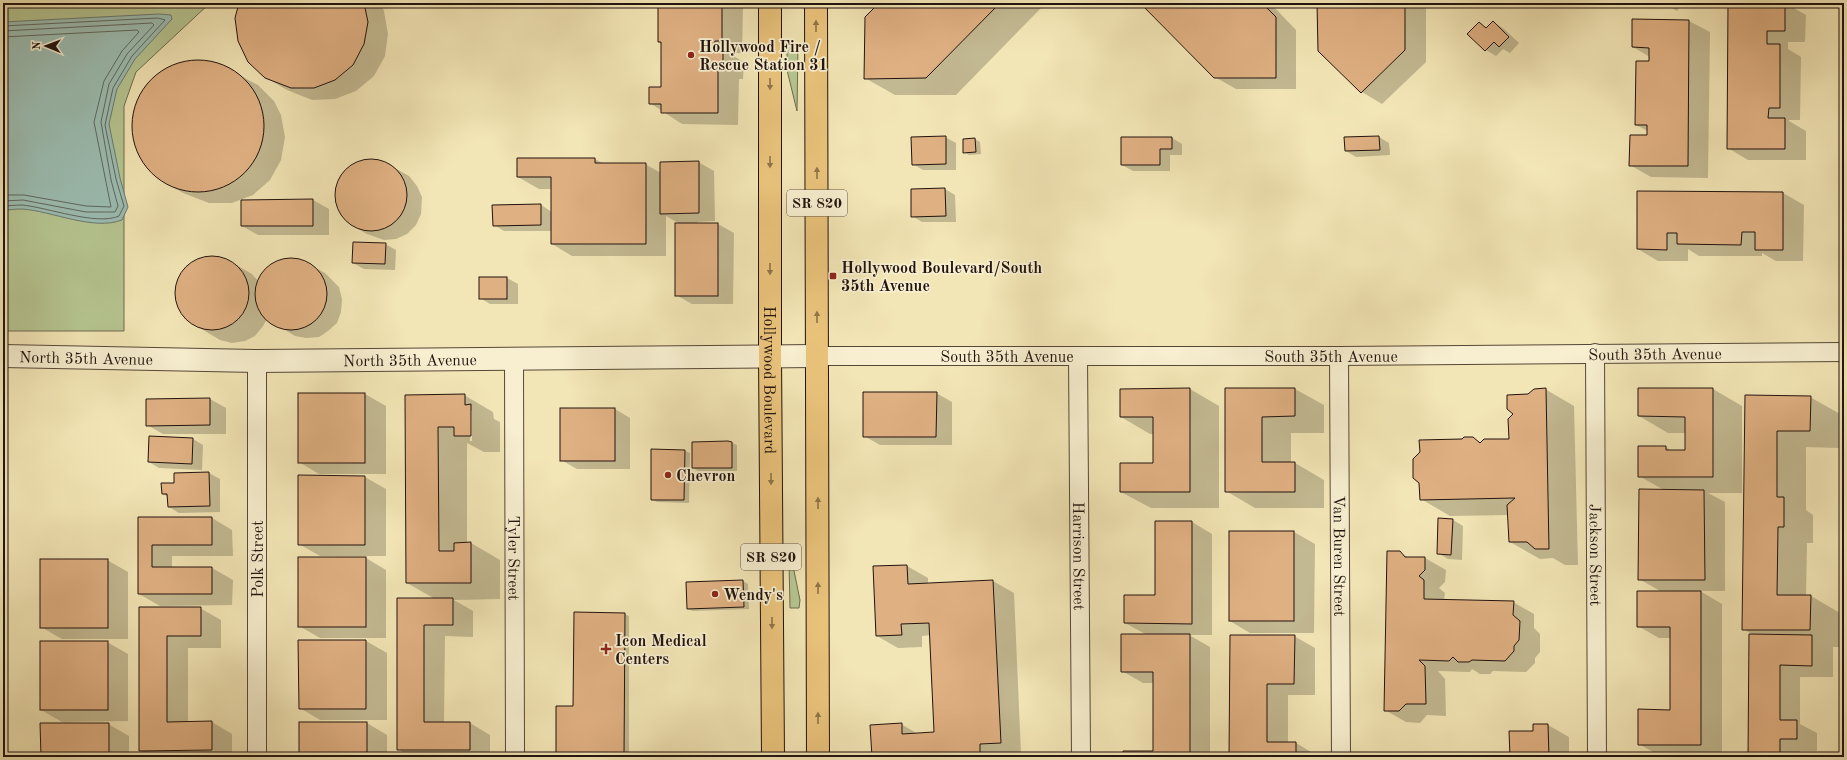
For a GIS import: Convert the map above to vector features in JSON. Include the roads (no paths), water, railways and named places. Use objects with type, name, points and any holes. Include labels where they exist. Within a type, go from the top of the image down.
[{"type":"highway","name":"Hollywood Boulevard","points":[[770,3],[770,356],[773,757]]},
{"type":"highway","name":"SR 820","points":[[816,3],[818,757]]},
{"type":"street","name":"South 35th Avenue","points":[[817,356],[1339,356],[1844,352]]},
{"type":"street","name":"Jackson Street","points":[[1595,353],[1597,757]]},
{"type":"street","name":"North 35th Avenue","points":[[3,356],[256,361],[817,356]]},
{"type":"street","name":"Harrison Street","points":[[1078,356],[1081,757]]},
{"type":"street","name":"Van Buren Street","points":[[1339,356],[1341,757]]},
{"type":"street","name":"Tyler Street","points":[[514,359],[515,757]]},
{"type":"street","name":"Polk Street","points":[[256,361],[257,757]]},
{"type":"water","points":[[159,14],[171,15],[172,19],[135,59],[117,89],[109,124],[120,178],[128,207],[122,220],[111,223],[86,222],[34,210],[3,210],[3,22]]},
{"type":"place","name":"Hollywood Fire / Rescue Station 31","points":[[691,55]]},
{"type":"place","name":"Hollywood Boulevard/South 35th Avenue","points":[[833,276]]},
{"type":"place","name":"Chevron","points":[[668,475]]},
{"type":"place","name":"Wendy's","points":[[715,594]]},
{"type":"place","name":"Icon Medical Centers","points":[[606,649]]}]
